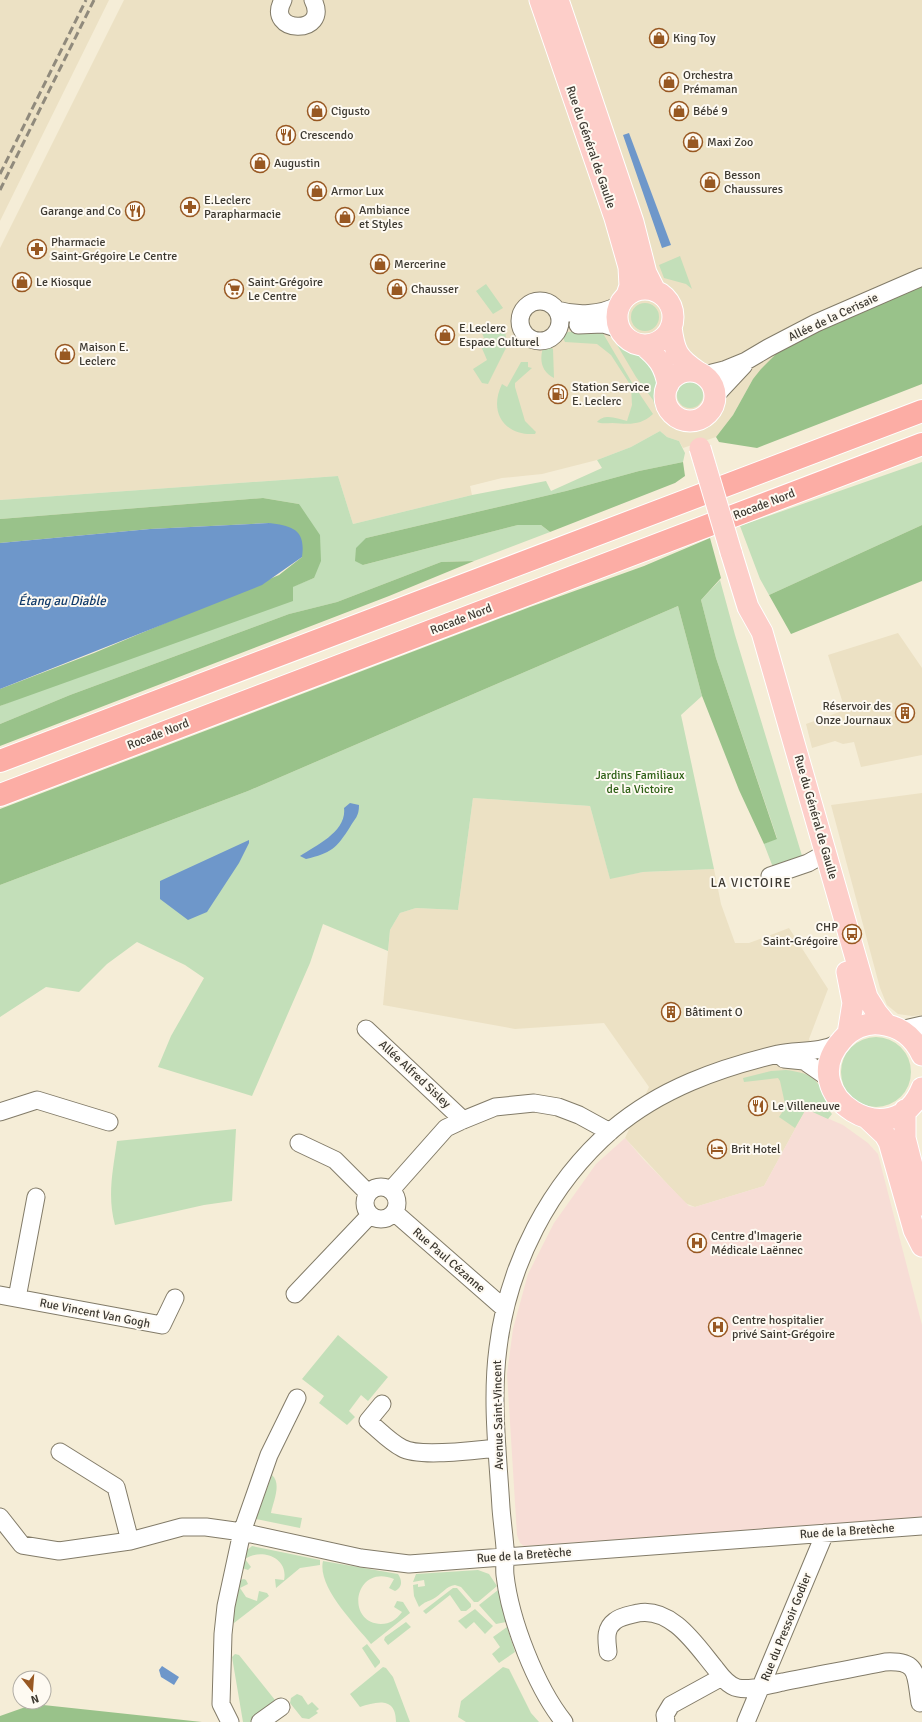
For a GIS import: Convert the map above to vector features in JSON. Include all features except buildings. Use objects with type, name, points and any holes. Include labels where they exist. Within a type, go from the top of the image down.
[{"type":"highway","points":[[0,761],[913,414],[917,400],[922,398]]},
{"type":"highway","name":"Rocade Nord","points":[[0,795],[922,444]]},
{"type":"main road","name":"Rue du Général de Gaulle","points":[[540,0],[615,218],[629,267],[630,286],[616,317],[619,329]]},
{"type":"main road","name":"Rue du Général de Gaulle","points":[[558,0],[633,222],[646,273],[655,291],[663,296],[670,306],[673,318],[671,327],[676,353],[683,362],[701,374]]},
{"type":"main road","points":[[623,300],[640,290],[655,291]]},
{"type":"main road","points":[[619,329],[630,342],[643,346],[658,342],[664,338],[671,327]]},
{"type":"main road","name":"Rue du Général de Gaulle","points":[[643,346],[660,360],[665,370],[668,385],[666,397],[667,404],[674,415],[682,420],[700,448],[748,607],[751,637],[813,861],[851,987],[853,1002],[843,1038],[831,1060],[830,1079]]},
{"type":"main road","points":[[668,385],[681,373],[701,374],[712,384],[715,396]]},
{"type":"main road","name":"Rue du Général de Gaulle","points":[[700,448],[707,415],[712,410],[715,396]]},
{"type":"main road","points":[[682,420],[695,421],[707,415]]},
{"type":"main road","name":"Rue du Général de Gaulle","points":[[748,607],[762,632],[868,997],[877,1014],[914,1041],[922,1055]]},
{"type":"main road","points":[[843,1038],[866,1025],[894,1027]]},
{"type":"main road","points":[[830,1079],[835,1094],[844,1106],[852,1112],[867,1118],[885,1135],[889,1142],[914,1230],[922,1246]]},
{"type":"main road","points":[[867,1118],[887,1118],[905,1110],[917,1098],[922,1088]]},
{"type":"main road","points":[[905,1110],[905,1138],[922,1205]]},
{"type":"street","points":[[283,0],[280,7],[281,16],[291,26],[296,27],[306,25],[314,7],[324,0]]},
{"type":"street","name":"Allée de la Cerisaie","points":[[701,374],[724,370],[746,361],[816,323],[922,277]]},
{"type":"street","points":[[557,310],[561,322],[560,328],[551,338],[538,341],[527,337],[520,327],[519,321],[523,309],[534,301],[544,301],[557,310],[567,313],[600,313],[623,300]]},
{"type":"street","points":[[560,328],[574,325],[603,324],[619,329]]},
{"type":"street","name":"Allée de la Cerisaie","points":[[715,396],[746,361]]},
{"type":"street","points":[[770,876],[813,861]]},
{"type":"street","points":[[894,1027],[922,1024]]},
{"type":"street","name":"Allée Alfred Sisley","points":[[366,1029],[463,1120]]},
{"type":"street","name":"Avenue Saint-Vincent","points":[[564,1722],[552,1704],[534,1670],[519,1633],[506,1581],[497,1448],[495,1392],[497,1363],[505,1309],[518,1266],[548,1205],[579,1163],[610,1132],[642,1108],[680,1087],[710,1074],[782,1053],[830,1047],[843,1038]]},
{"type":"street","name":"Avenue Saint-Vincent","points":[[754,1060],[790,1058],[804,1061],[830,1079]]},
{"type":"street","points":[[0,1112],[37,1100],[109,1122]]},
{"type":"street","points":[[391,1190],[446,1128],[495,1107],[534,1103],[558,1107],[579,1115],[610,1132]]},
{"type":"street","points":[[299,1143],[335,1160],[368,1193]]},
{"type":"street","points":[[383,1186],[391,1190],[396,1196],[397,1204],[394,1212],[387,1218],[379,1219],[370,1215],[365,1208],[364,1200],[368,1193],[374,1188],[383,1186]]},
{"type":"street","points":[[17,1298],[36,1197]]},
{"type":"street","name":"Rue Paul Cézanne","points":[[394,1212],[505,1309]]},
{"type":"street","points":[[295,1294],[370,1215]]},
{"type":"street","name":"Rue Vincent Van Gogh","points":[[0,1295],[162,1325],[175,1298]]},
{"type":"street","points":[[230,1722],[221,1704],[223,1634],[226,1606],[242,1532],[269,1455],[297,1398]]},
{"type":"street","points":[[382,1404],[368,1421],[403,1449],[413,1453],[497,1448]]},
{"type":"street","points":[[60,1452],[116,1487],[130,1541]]},
{"type":"street","name":"Rue de la Bretèche","points":[[0,1517],[22,1545],[59,1551],[130,1541],[182,1527],[206,1527],[242,1532],[361,1558],[409,1564],[922,1526]]},
{"type":"street","name":"Rue du Pressoir Godier","points":[[746,1722],[825,1533]]},
{"type":"street","points":[[608,1652],[607,1634],[614,1622],[629,1615],[651,1612],[666,1618],[679,1627],[722,1677],[730,1684],[738,1688],[761,1686],[885,1662],[898,1662],[910,1666],[914,1672],[920,1703]]},
{"type":"street","points":[[666,1722],[665,1715],[671,1705],[722,1677]]},
{"type":"street","points":[[260,1722],[281,1707]]},
{"type":"shaded area","points":[[0,0],[109,0],[0,221]]},
{"type":"shaded area","points":[[124,0],[922,0],[922,285],[780,350],[753,379],[733,415],[716,437],[683,448],[679,441],[667,437],[660,431],[631,447],[597,460],[542,474],[502,478],[470,486],[472,495],[353,524],[338,476],[0,500],[0,248]]},
{"type":"shaded area","points":[[898,633],[922,668],[922,755],[861,767],[854,742],[843,744],[835,741],[812,748],[806,724],[845,710],[828,655]]},
{"type":"shaded area","points":[[922,793],[922,1015],[912,1016],[898,1014],[887,1005],[880,988],[831,805]]},
{"type":"shaded area","points":[[473,798],[590,806],[610,878],[643,872],[714,869],[721,904],[735,943],[749,943],[789,928],[828,989],[809,1039],[834,1104],[828,1119],[806,1109],[764,1186],[695,1207],[685,1203],[625,1138],[649,1087],[604,1023],[515,1029],[383,1005],[390,930],[400,913],[416,908],[458,910]]},
{"type":"shaded area","name":"Centre hospitalier privé Saint-Grégoire","points":[[806,1109],[843,1125],[868,1143],[878,1154],[922,1325],[922,1518],[524,1546],[520,1543],[517,1535],[507,1374],[513,1329],[528,1274],[554,1223],[596,1164],[625,1138],[643,1159],[689,1206],[695,1207],[764,1186]]},
{"type":"green space","points":[[680,256],[692,289],[686,284],[664,278],[659,265]]},
{"type":"green space","points":[[486,284],[503,308],[493,314],[476,291]]},
{"type":"green space","points":[[922,285],[922,384],[757,448],[719,442],[716,437],[733,415],[753,379],[780,350],[797,340]]},
{"type":"green space","points":[[645,303],[655,307],[659,317],[655,327],[645,331],[635,327],[631,317],[635,307]]},
{"type":"green space","points":[[505,326],[506,341],[508,344],[488,384],[482,383],[473,369],[487,360],[481,346],[486,343],[482,333],[488,328],[494,333]]},
{"type":"green space","points":[[601,330],[631,381],[653,414],[644,421],[629,424],[597,422],[600,419],[607,417],[627,421],[632,405],[631,386],[611,355],[597,344],[565,342],[563,338],[568,332]]},
{"type":"green space","points":[[610,333],[613,333],[626,347],[643,353],[662,381],[656,409],[653,400],[636,377]]},
{"type":"green space","points":[[549,346],[553,349],[554,378],[547,373],[542,366],[541,357],[543,348]]},
{"type":"green space","points":[[521,362],[528,362],[528,367],[532,368],[515,383],[515,387],[525,421],[536,432],[535,434],[524,434],[515,431],[502,421],[498,413],[498,395],[502,384],[507,387]]},
{"type":"green space","points":[[690,382],[699,386],[703,395],[699,404],[690,408],[681,404],[677,395],[681,386]]},
{"type":"green space","points":[[660,431],[667,437],[679,441],[685,453],[683,462],[639,471],[566,491],[366,538],[363,565],[518,525],[541,525],[550,532],[474,561],[441,562],[337,602],[289,614],[70,695],[0,724],[0,706],[314,578],[299,504],[263,498],[0,519],[0,500],[338,476],[353,524],[472,495],[546,481],[551,491],[602,468],[597,460],[631,447]]},
{"type":"green space","points":[[683,462],[685,476],[675,483],[550,532],[541,525],[518,525],[363,565],[355,561],[356,548],[366,538],[566,491],[639,471]]},
{"type":"green space","points":[[922,462],[922,525],[769,595],[760,579],[740,526]]},
{"type":"green space","points":[[263,498],[299,504],[320,535],[321,561],[314,578],[293,587],[293,601],[0,706],[0,689],[94,653],[279,575],[302,557],[269,523],[150,529],[0,543],[0,519]]},
{"type":"green space","points":[[922,525],[922,581],[791,634],[769,595]]},
{"type":"green space","points":[[710,538],[721,578],[701,600],[716,658],[777,839],[764,844],[739,790],[702,696],[678,606],[248,791],[0,885],[0,809],[530,607],[644,566]]},
{"type":"green space","points":[[474,561],[389,596],[0,746],[0,724],[70,695],[289,614],[337,602],[441,562]]},
{"type":"green space","points":[[720,580],[735,635],[803,859],[774,870],[764,844],[777,838],[716,658],[701,600]]},
{"type":"green space","name":"Jardins Familiaux de la Victoire","points":[[678,606],[702,696],[681,715],[714,869],[643,872],[610,879],[590,806],[473,798],[458,910],[416,908],[400,913],[390,930],[388,951],[323,924],[310,963],[252,1096],[158,1067],[171,1036],[204,978],[185,965],[137,942],[107,964],[79,992],[46,987],[0,1017],[0,885],[248,791]]},
{"type":"green space","points":[[876,1037],[889,1040],[901,1047],[908,1059],[911,1072],[908,1085],[901,1097],[889,1104],[876,1107],[863,1104],[851,1097],[844,1085],[841,1072],[844,1059],[851,1047],[863,1040]]},
{"type":"green space","points":[[786,1070],[807,1075],[816,1081],[823,1092],[832,1114],[828,1119],[806,1109],[795,1128],[779,1117],[785,1108],[781,1105],[785,1104],[778,1078],[744,1082],[743,1078],[771,1071]]},
{"type":"green space","points":[[236,1129],[232,1201],[204,1205],[115,1225],[111,1204],[111,1193],[112,1173],[117,1141]]},
{"type":"green space","points":[[338,1335],[388,1377],[368,1401],[361,1395],[349,1411],[355,1417],[347,1425],[319,1403],[324,1396],[302,1379]]},
{"type":"green space","points":[[272,1475],[275,1479],[277,1488],[271,1513],[302,1518],[300,1528],[256,1519]]},
{"type":"green space","points":[[252,1546],[320,1560],[320,1565],[300,1568],[276,1588],[275,1579],[284,1580],[282,1565],[278,1560],[258,1554],[245,1559],[251,1567],[248,1570],[242,1568],[246,1551]]},
{"type":"green space","points":[[323,1561],[398,1574],[401,1585],[395,1591],[389,1588],[394,1579],[381,1576],[370,1579],[363,1586],[359,1595],[359,1605],[362,1614],[369,1621],[384,1624],[395,1619],[402,1612],[394,1607],[397,1601],[403,1602],[410,1613],[371,1644],[347,1616],[331,1593],[323,1571]]},
{"type":"green space","points":[[478,1570],[489,1574],[497,1586],[478,1602],[474,1602],[461,1587],[455,1585],[449,1587],[419,1607],[414,1596],[413,1585],[418,1584],[418,1587],[425,1586],[424,1580],[413,1582],[416,1574]]},
{"type":"green space","points":[[244,1579],[248,1584],[240,1588],[246,1597],[257,1601],[259,1591],[267,1593],[269,1596],[234,1623],[232,1618],[240,1580]]},
{"type":"green space","points":[[453,1588],[457,1588],[471,1604],[471,1607],[466,1611],[461,1611],[450,1595],[426,1614],[423,1611]]},
{"type":"green space","points":[[498,1590],[506,1622],[496,1624],[479,1605]]},
{"type":"green space","points":[[475,1609],[493,1626],[485,1634],[474,1622],[466,1629],[458,1621]]},
{"type":"green space","points":[[406,1622],[411,1627],[388,1645],[384,1640],[385,1637]]},
{"type":"green space","points":[[507,1627],[515,1652],[499,1663],[492,1654],[500,1647],[493,1637]]},
{"type":"green space","points":[[367,1644],[380,1661],[375,1668],[362,1648]]},
{"type":"green space","points":[[235,1654],[239,1655],[275,1700],[275,1703],[250,1722],[243,1722],[232,1657]]},
{"type":"green space","points":[[383,1667],[386,1668],[393,1677],[410,1722],[396,1722],[393,1708],[384,1703],[360,1707],[350,1694]]},
{"type":"green space","points":[[503,1667],[509,1669],[531,1713],[539,1722],[466,1722],[458,1717],[461,1701]]},
{"type":"green space","points":[[297,1694],[302,1696],[308,1705],[312,1702],[319,1709],[316,1711],[318,1713],[309,1719],[302,1718],[290,1703],[291,1698]]},
{"type":"green space","points":[[52,1706],[202,1722],[0,1722],[0,1716],[17,1710],[52,1710]]},
{"type":"water","points":[[629,133],[671,245],[662,248],[623,135]]},
{"type":"water","name":"Étang au Diable","points":[[269,523],[291,528],[296,531],[302,540],[302,557],[262,585],[0,689],[0,543],[150,529]]},
{"type":"water","points":[[350,803],[359,805],[359,809],[357,815],[337,845],[321,855],[306,859],[300,856],[322,842],[336,830],[341,824],[344,816],[344,808]]},
{"type":"water","points":[[249,840],[239,863],[207,912],[188,920],[160,899],[160,881]]},
{"type":"water","points":[[162,1666],[179,1677],[174,1685],[161,1677],[159,1670]]},
{"type":"railway","points":[[0,174],[86,0]]},
{"type":"railway","points":[[0,190],[94,0]]},
{"type":"place","name":"King Toy","points":[[659,38]]},
{"type":"place","name":"Orchestra Prémaman","points":[[669,82]]},
{"type":"place","name":"Cigusto","points":[[317,111]]},
{"type":"place","name":"Bébé 9","points":[[679,111]]},
{"type":"place","name":"Crescendo","points":[[286,135]]},
{"type":"place","name":"Maxi Zoo","points":[[693,142]]},
{"type":"place","name":"Augustin","points":[[260,163]]},
{"type":"place","name":"Besson Chaussures","points":[[710,182]]},
{"type":"place","name":"Armor Lux","points":[[317,191]]},
{"type":"place","name":"E.Leclerc Parapharmacie","points":[[190,207]]},
{"type":"place","name":"Garange and Co","points":[[135,211]]},
{"type":"place","name":"Ambiance et Styles","points":[[345,217]]},
{"type":"place","name":"Pharmacie Saint-Grégoire Le Centre","points":[[37,249]]},
{"type":"place","name":"Mercerine","points":[[380,264]]},
{"type":"place","name":"Le Kiosque","points":[[22,282]]},
{"type":"place","name":"Saint-Grégoire Le Centre","points":[[234,289]]},
{"type":"place","name":"Chausser","points":[[397,289]]},
{"type":"place","name":"E.Leclerc Espace Culturel","points":[[445,335]]},
{"type":"place","name":"Maison E. Leclerc","points":[[65,354]]},
{"type":"place","name":"Station Service E. Leclerc","points":[[558,394]]},
{"type":"place","name":"Réservoir des Onze Journaux","points":[[905,713]]},
{"type":"place","name":"CHP Saint-Grégoire","points":[[852,934]]},
{"type":"place","name":"Bâtiment O","points":[[671,1012]]},
{"type":"place","name":"Le Villeneuve","points":[[758,1106]]},
{"type":"place","name":"Brit Hotel","points":[[717,1149]]},
{"type":"place","name":"Centre d'Imagerie Médicale Laënnec","points":[[697,1243]]},
{"type":"place","name":"Centre hospitalier privé Saint-Grégoire","points":[[718,1327]]},
{"type":"district","name":"LA VICTOIRE","points":[[751,882]]}]
